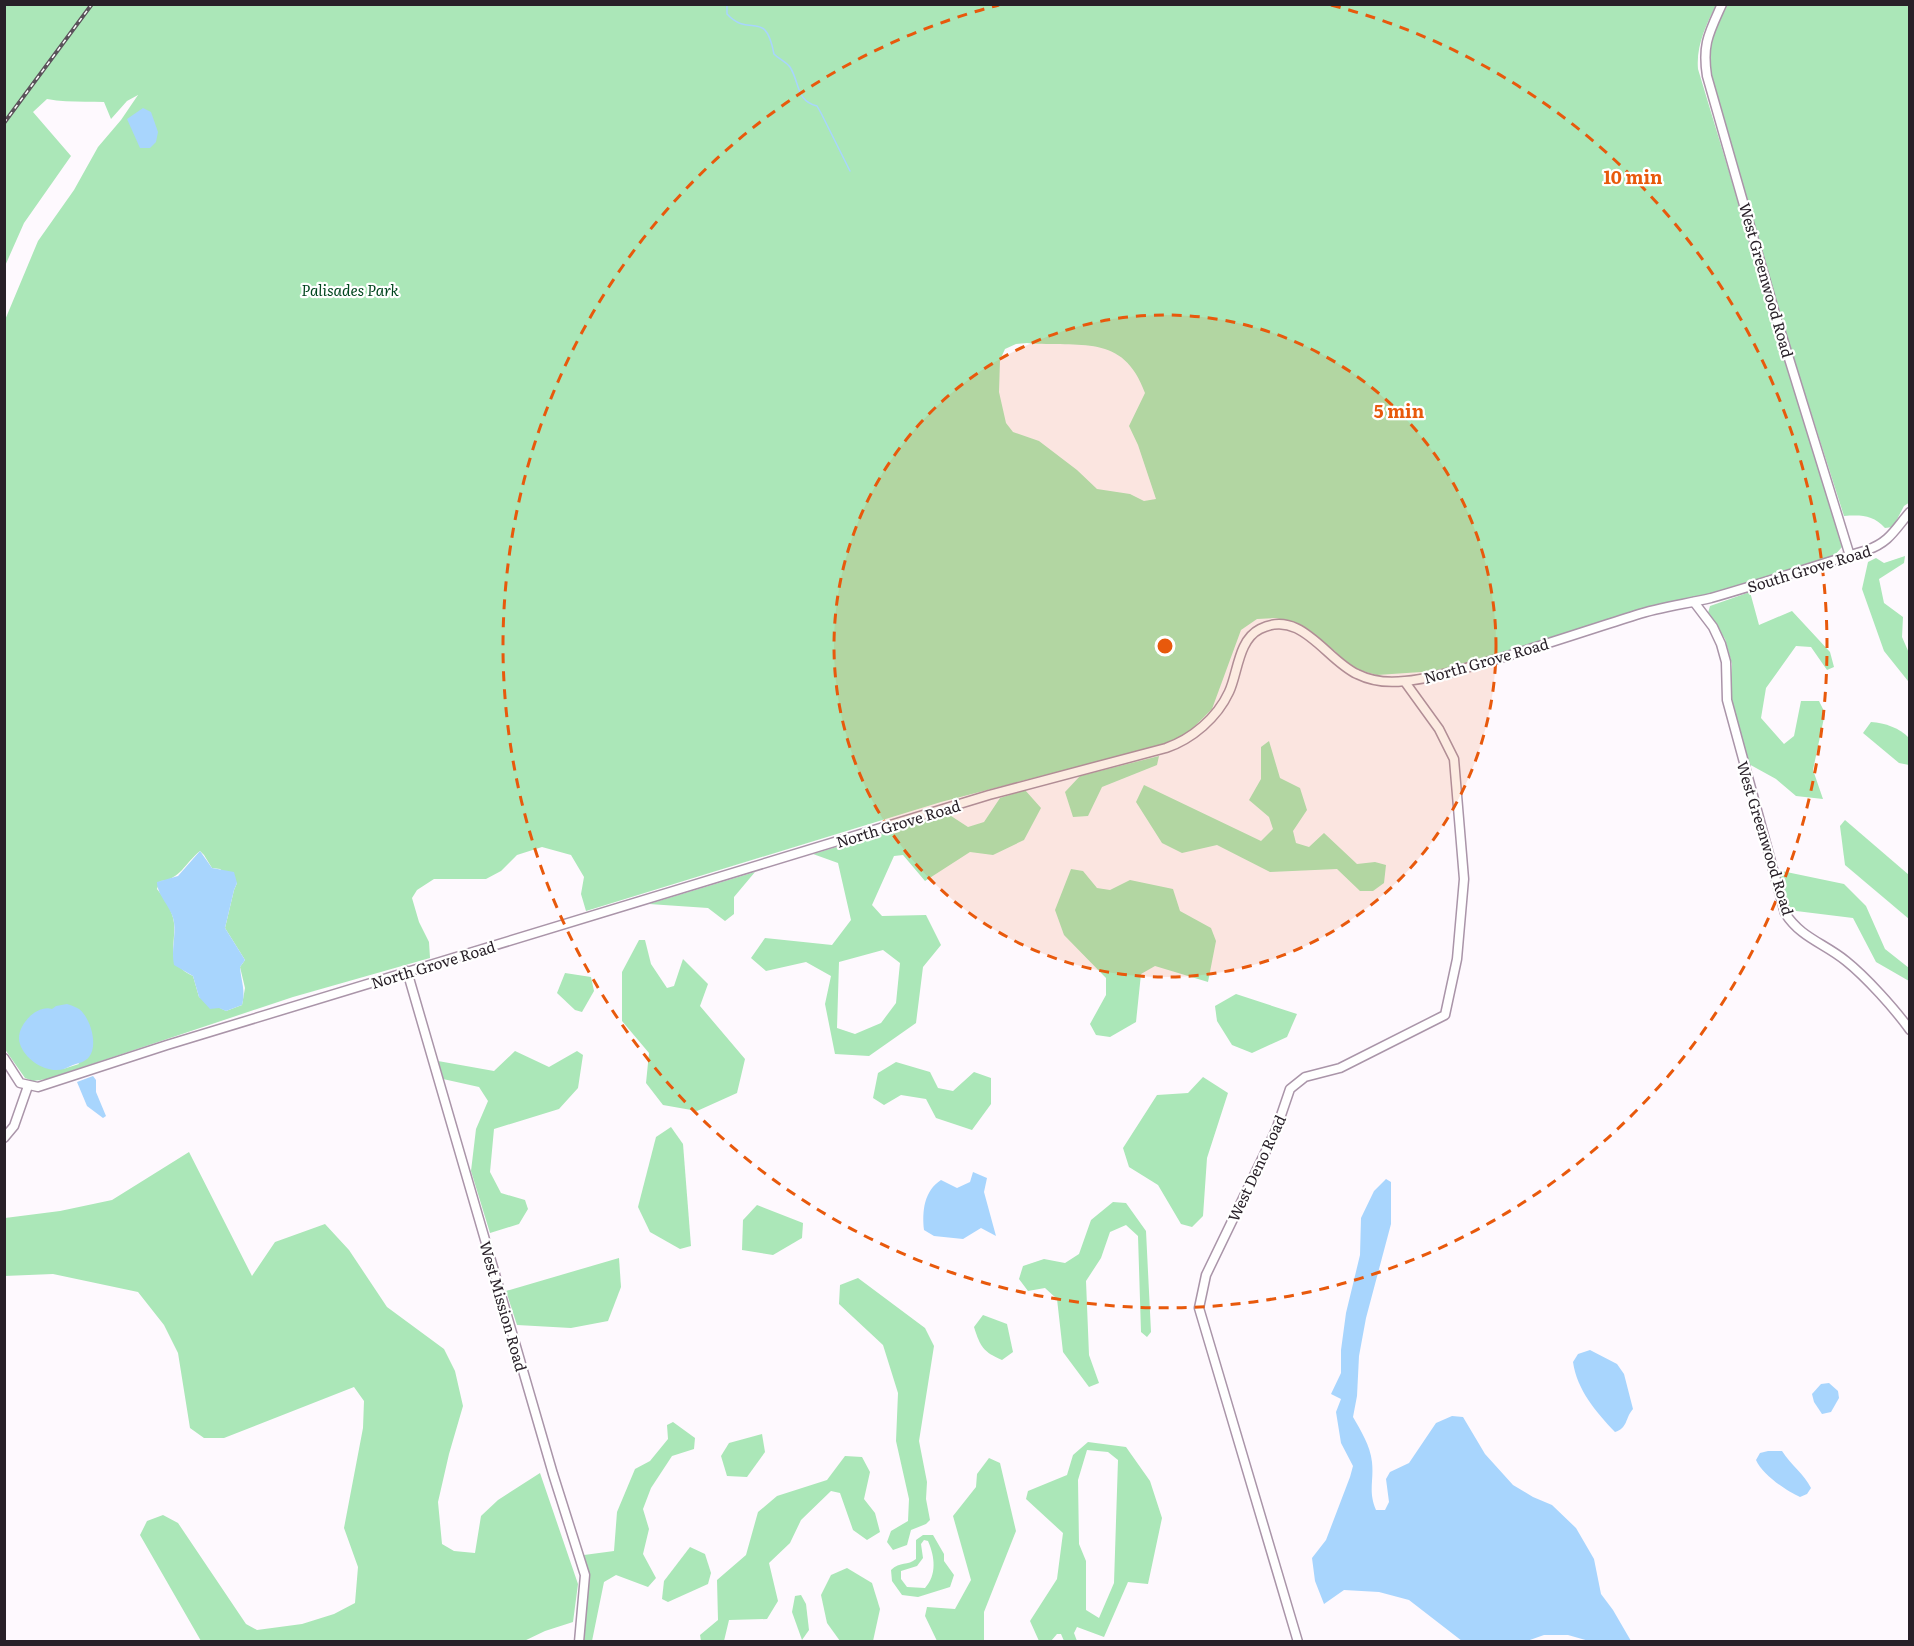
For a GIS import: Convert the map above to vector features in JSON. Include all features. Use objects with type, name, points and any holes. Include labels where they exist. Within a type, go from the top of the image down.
[{"type":"street","name":"West Greenwood Road","points":[[1722,4],[1707,38],[1704,57],[1707,76],[1774,310],[1850,556]]},
{"type":"street","name":"South Grove Road","points":[[1694,602],[1880,546],[1895,532],[1910,512]]},
{"type":"street","name":"West Greenwood Road","points":[[1694,602],[1713,627],[1721,644],[1726,662],[1727,700],[1785,912],[1792,924],[1804,935],[1847,962],[1910,1030]]},
{"type":"street","name":"North Grove Road","points":[[33,1086],[989,795],[1183,742],[1209,720],[1228,695],[1241,653],[1248,639],[1259,629],[1274,625],[1294,629],[1315,639],[1355,674],[1384,682],[1405,682],[1434,677],[1640,614],[1694,602]]},
{"type":"street","name":"West Deno Road","points":[[1298,1641],[1199,1308],[1206,1275],[1276,1130],[1290,1089],[1305,1077],[1340,1068],[1445,1016],[1457,959],[1464,879],[1454,759],[1439,729],[1405,682]]},
{"type":"street","name":"West Mission Road","points":[[407,971],[553,1474],[585,1575],[579,1641]]},
{"type":"street","points":[[4,1058],[20,1083],[33,1086],[14,1126],[4,1138]]},
{"type":"green space","name":"Palisades Park","points":[[5,5],[1716,5],[1700,44],[1698,69],[1842,547],[1833,557],[1737,587],[1621,616],[1436,671],[1377,675],[1366,672],[1347,665],[1335,651],[1290,621],[1275,618],[1257,619],[1241,630],[1212,709],[1187,734],[1161,745],[941,802],[586,911],[581,894],[584,877],[571,855],[542,847],[517,855],[501,871],[486,879],[434,879],[417,890],[412,898],[419,922],[429,942],[430,958],[293,997],[47,1079],[33,1081],[25,1078],[4,1048],[5,320],[38,241],[74,190],[98,147],[138,95],[127,101],[111,119],[104,102],[47,99],[33,112],[71,156],[24,223],[5,266]],"holes":[[[1016,344],[1098,347],[1125,360],[1136,374],[1145,393],[1129,426],[1138,445],[1156,499],[1144,501],[1130,494],[1097,489],[1077,470],[1039,441],[1013,432],[1006,423],[999,392],[1000,360],[1005,349]],[[200,851],[212,868],[220,869],[237,883],[225,928],[245,960],[240,967],[245,988],[242,1005],[226,1011],[199,997],[193,976],[178,965],[173,953],[172,914],[157,889],[160,881],[173,878]],[[52,1009],[79,1064],[63,1069]]]},
{"type":"green space","points":[[1725,5],[1909,5],[1910,502],[1904,506],[1893,527],[1885,528],[1876,520],[1867,517],[1844,516],[1793,356],[1710,77],[1712,40]]},
{"type":"green space","points":[[1905,556],[1904,563],[1879,579],[1884,603],[1903,617],[1902,637],[1909,653],[1908,681],[1884,651],[1862,589],[1868,562],[1876,558],[1884,563]]},
{"type":"green space","points":[[1750,592],[1759,625],[1792,611],[1830,652],[1834,667],[1827,670],[1811,647],[1796,646],[1766,688],[1761,718],[1784,744],[1794,736],[1801,701],[1819,701],[1825,713],[1813,770],[1823,799],[1796,796],[1776,779],[1747,763],[1730,694],[1732,664],[1725,639],[1708,613],[1710,606]]},
{"type":"green space","points":[[1871,722],[1892,727],[1909,738],[1909,765],[1899,763],[1863,733]]},
{"type":"green space","points":[[1269,741],[1280,778],[1300,788],[1307,810],[1293,831],[1296,843],[1309,847],[1324,833],[1357,864],[1375,862],[1386,865],[1384,883],[1373,891],[1360,891],[1337,869],[1270,872],[1217,845],[1182,853],[1162,843],[1136,802],[1144,785],[1261,841],[1273,829],[1269,817],[1249,800],[1261,779],[1261,747]]},
{"type":"green space","points":[[1159,756],[1157,765],[1102,787],[1088,816],[1073,817],[1065,792],[1080,776]]},
{"type":"green space","points":[[1025,790],[1041,808],[1024,840],[993,855],[970,852],[925,881],[903,855],[894,856],[872,905],[882,916],[926,915],[941,945],[923,967],[916,1023],[869,1056],[835,1054],[825,1004],[831,976],[806,962],[766,971],[751,958],[765,938],[832,945],[851,920],[838,863],[813,854],[948,814],[968,827],[984,822],[1000,798]],"holes":[[[883,950],[900,963],[896,1003],[881,1023],[855,1034],[837,1028],[839,962]]]},
{"type":"green space","points":[[1845,820],[1909,875],[1909,919],[1845,865],[1840,826]]},
{"type":"green space","points":[[1071,869],[1083,871],[1097,888],[1110,890],[1130,880],[1173,889],[1180,911],[1211,928],[1216,941],[1208,982],[1155,966],[1141,974],[1136,1022],[1110,1037],[1096,1035],[1090,1024],[1106,995],[1106,978],[1064,935],[1055,910]]},
{"type":"green space","points":[[1777,870],[1844,884],[1866,906],[1885,949],[1909,968],[1909,981],[1876,962],[1853,918],[1788,910]]},
{"type":"green space","points":[[755,872],[734,897],[734,914],[725,921],[708,908],[649,904]]},
{"type":"green space","points":[[639,940],[645,940],[651,964],[667,988],[674,986],[683,959],[708,984],[700,1006],[745,1059],[737,1093],[697,1111],[663,1105],[646,1083],[649,1053],[622,1021],[622,972]]},
{"type":"green space","points":[[565,973],[591,977],[594,991],[582,1012],[575,1010],[557,993]]},
{"type":"green space","points":[[1236,994],[1297,1014],[1287,1037],[1252,1053],[1232,1045],[1217,1021],[1215,1006]]},
{"type":"green space","points":[[515,1051],[549,1067],[577,1051],[583,1055],[578,1088],[559,1109],[494,1129],[490,1172],[501,1193],[525,1200],[528,1209],[519,1224],[490,1233],[471,1171],[476,1129],[488,1101],[479,1087],[443,1079],[438,1061],[494,1071]]},
{"type":"green space","points":[[896,1062],[930,1072],[938,1088],[953,1091],[974,1072],[991,1078],[991,1104],[972,1130],[936,1118],[926,1099],[901,1095],[884,1105],[873,1098],[878,1073]]},
{"type":"green space","points":[[1203,1077],[1228,1093],[1207,1158],[1203,1216],[1192,1227],[1181,1224],[1158,1185],[1129,1167],[1123,1148],[1157,1095],[1188,1093]]},
{"type":"green space","points":[[671,1127],[683,1144],[691,1246],[680,1249],[650,1232],[638,1207],[656,1137]]},
{"type":"green space","points":[[189,1152],[252,1276],[275,1242],[325,1224],[349,1250],[387,1307],[444,1349],[455,1371],[463,1406],[438,1502],[442,1544],[454,1551],[475,1553],[481,1516],[498,1500],[540,1473],[578,1584],[573,1622],[545,1631],[522,1642],[201,1641],[140,1535],[147,1521],[163,1515],[178,1523],[246,1624],[257,1630],[302,1624],[334,1614],[355,1603],[358,1567],[344,1528],[363,1428],[364,1401],[354,1387],[224,1438],[204,1438],[190,1428],[178,1353],[164,1325],[138,1292],[53,1274],[4,1276],[5,1218],[60,1211],[112,1200]]},
{"type":"green space","points":[[1113,1202],[1126,1203],[1146,1231],[1151,1332],[1147,1337],[1141,1332],[1138,1236],[1126,1225],[1110,1232],[1101,1258],[1086,1281],[1089,1355],[1099,1383],[1089,1387],[1063,1352],[1057,1299],[1045,1288],[1028,1291],[1019,1279],[1023,1266],[1044,1259],[1065,1263],[1079,1254],[1091,1220]]},
{"type":"green space","points":[[757,1205],[803,1223],[802,1238],[773,1255],[742,1250],[743,1220]]},
{"type":"green space","points":[[619,1258],[621,1287],[608,1321],[571,1328],[517,1325],[506,1291]]},
{"type":"green space","points":[[858,1278],[925,1328],[934,1346],[919,1441],[927,1482],[926,1499],[930,1520],[911,1530],[907,1545],[893,1550],[887,1542],[891,1531],[908,1521],[909,1499],[896,1441],[898,1393],[883,1345],[839,1304],[840,1285]]},
{"type":"green space","points":[[983,1315],[1007,1324],[1013,1352],[1002,1360],[986,1351],[978,1339],[974,1327]]},
{"type":"green space","points":[[673,1422],[695,1438],[694,1449],[672,1456],[651,1488],[643,1509],[649,1529],[643,1554],[656,1578],[648,1587],[616,1575],[604,1582],[592,1641],[583,1642],[589,1577],[584,1555],[614,1551],[617,1512],[635,1469],[650,1461],[668,1439],[667,1425]]},
{"type":"green space","points":[[762,1434],[765,1452],[747,1477],[727,1476],[721,1456],[729,1443]]},
{"type":"green space","points":[[1088,1442],[1126,1447],[1150,1481],[1162,1518],[1148,1584],[1128,1582],[1104,1637],[1077,1627],[1074,1633],[1077,1641],[1064,1641],[1061,1634],[1057,1634],[1051,1641],[1039,1641],[1030,1621],[1057,1579],[1063,1533],[1026,1499],[1028,1491],[1067,1475],[1073,1455]],"holes":[[[1087,1450],[1108,1452],[1118,1460],[1114,1583],[1099,1618],[1086,1610],[1086,1561],[1079,1544],[1078,1480]]]},
{"type":"green space","points":[[845,1456],[862,1457],[870,1472],[864,1499],[875,1513],[880,1532],[867,1540],[853,1530],[840,1493],[831,1491],[801,1520],[790,1543],[769,1563],[778,1601],[767,1619],[729,1620],[724,1641],[701,1641],[700,1635],[718,1620],[717,1580],[746,1555],[758,1512],[777,1496],[827,1480]]},
{"type":"green space","points":[[989,1458],[1000,1463],[1016,1531],[984,1612],[984,1641],[937,1641],[925,1616],[927,1607],[955,1609],[971,1580],[953,1516],[976,1487],[977,1474]]},
{"type":"green space","points":[[923,1535],[933,1535],[944,1554],[944,1561],[954,1575],[950,1587],[918,1597],[902,1595],[892,1581],[891,1570],[916,1559],[916,1540]],"holes":[[[924,1540],[928,1541],[933,1559],[932,1577],[925,1588],[907,1587],[901,1579],[901,1571],[917,1566],[923,1558],[921,1544]]]},
{"type":"green space","points":[[690,1547],[705,1554],[711,1573],[708,1584],[668,1602],[662,1599],[664,1581]]},
{"type":"green space","points":[[847,1568],[872,1583],[880,1609],[873,1641],[840,1641],[827,1623],[821,1595],[831,1575]]},
{"type":"green space","points":[[801,1595],[806,1604],[809,1630],[802,1640],[792,1612],[795,1596]]},
{"type":"water","points":[[143,108],[151,112],[158,132],[156,142],[150,148],[140,148],[127,119]]},
{"type":"water","points":[[200,851],[212,868],[234,872],[237,883],[225,928],[245,960],[240,967],[243,1000],[242,1005],[226,1011],[219,1008],[210,1009],[199,997],[193,976],[174,965],[173,917],[157,882],[178,876]]},
{"type":"water","points":[[67,1004],[80,1010],[89,1022],[93,1041],[92,1052],[86,1060],[64,1069],[44,1068],[23,1050],[19,1038],[20,1031],[28,1019],[39,1010]]},
{"type":"water","points":[[93,1076],[96,1080],[96,1092],[106,1116],[103,1118],[87,1106],[77,1082]]},
{"type":"water","points":[[973,1172],[987,1178],[984,1192],[996,1236],[981,1228],[963,1239],[934,1236],[924,1230],[925,1202],[935,1185],[941,1180],[957,1188],[970,1182]]},
{"type":"water","points":[[1386,1179],[1391,1182],[1391,1224],[1366,1318],[1359,1356],[1357,1396],[1353,1417],[1365,1438],[1371,1456],[1372,1492],[1376,1510],[1385,1510],[1389,1502],[1386,1479],[1390,1472],[1409,1463],[1436,1423],[1452,1416],[1463,1417],[1485,1454],[1513,1485],[1552,1505],[1576,1528],[1594,1559],[1601,1594],[1631,1641],[1589,1641],[1568,1635],[1544,1635],[1527,1641],[1462,1641],[1409,1600],[1379,1592],[1344,1590],[1324,1604],[1315,1581],[1312,1558],[1326,1540],[1353,1466],[1341,1443],[1336,1412],[1341,1399],[1331,1394],[1341,1373],[1341,1350],[1346,1313],[1360,1255],[1361,1218],[1374,1191]]},
{"type":"water","points":[[1590,1350],[1617,1364],[1624,1374],[1633,1409],[1624,1425],[1615,1432],[1588,1400],[1575,1372],[1573,1362],[1578,1354]]},
{"type":"water","points":[[1829,1383],[1838,1391],[1839,1398],[1831,1412],[1822,1414],[1812,1394],[1821,1384]]},
{"type":"water","points":[[1782,1451],[1811,1488],[1807,1494],[1800,1497],[1794,1494],[1763,1471],[1756,1460],[1760,1453]]},
{"type":"waterway","points":[[727,4],[727,14],[735,21],[761,27],[766,31],[774,54],[790,67],[802,96],[810,104],[817,106],[850,171]]},
{"type":"railway","points":[[4,123],[92,4]]}]
